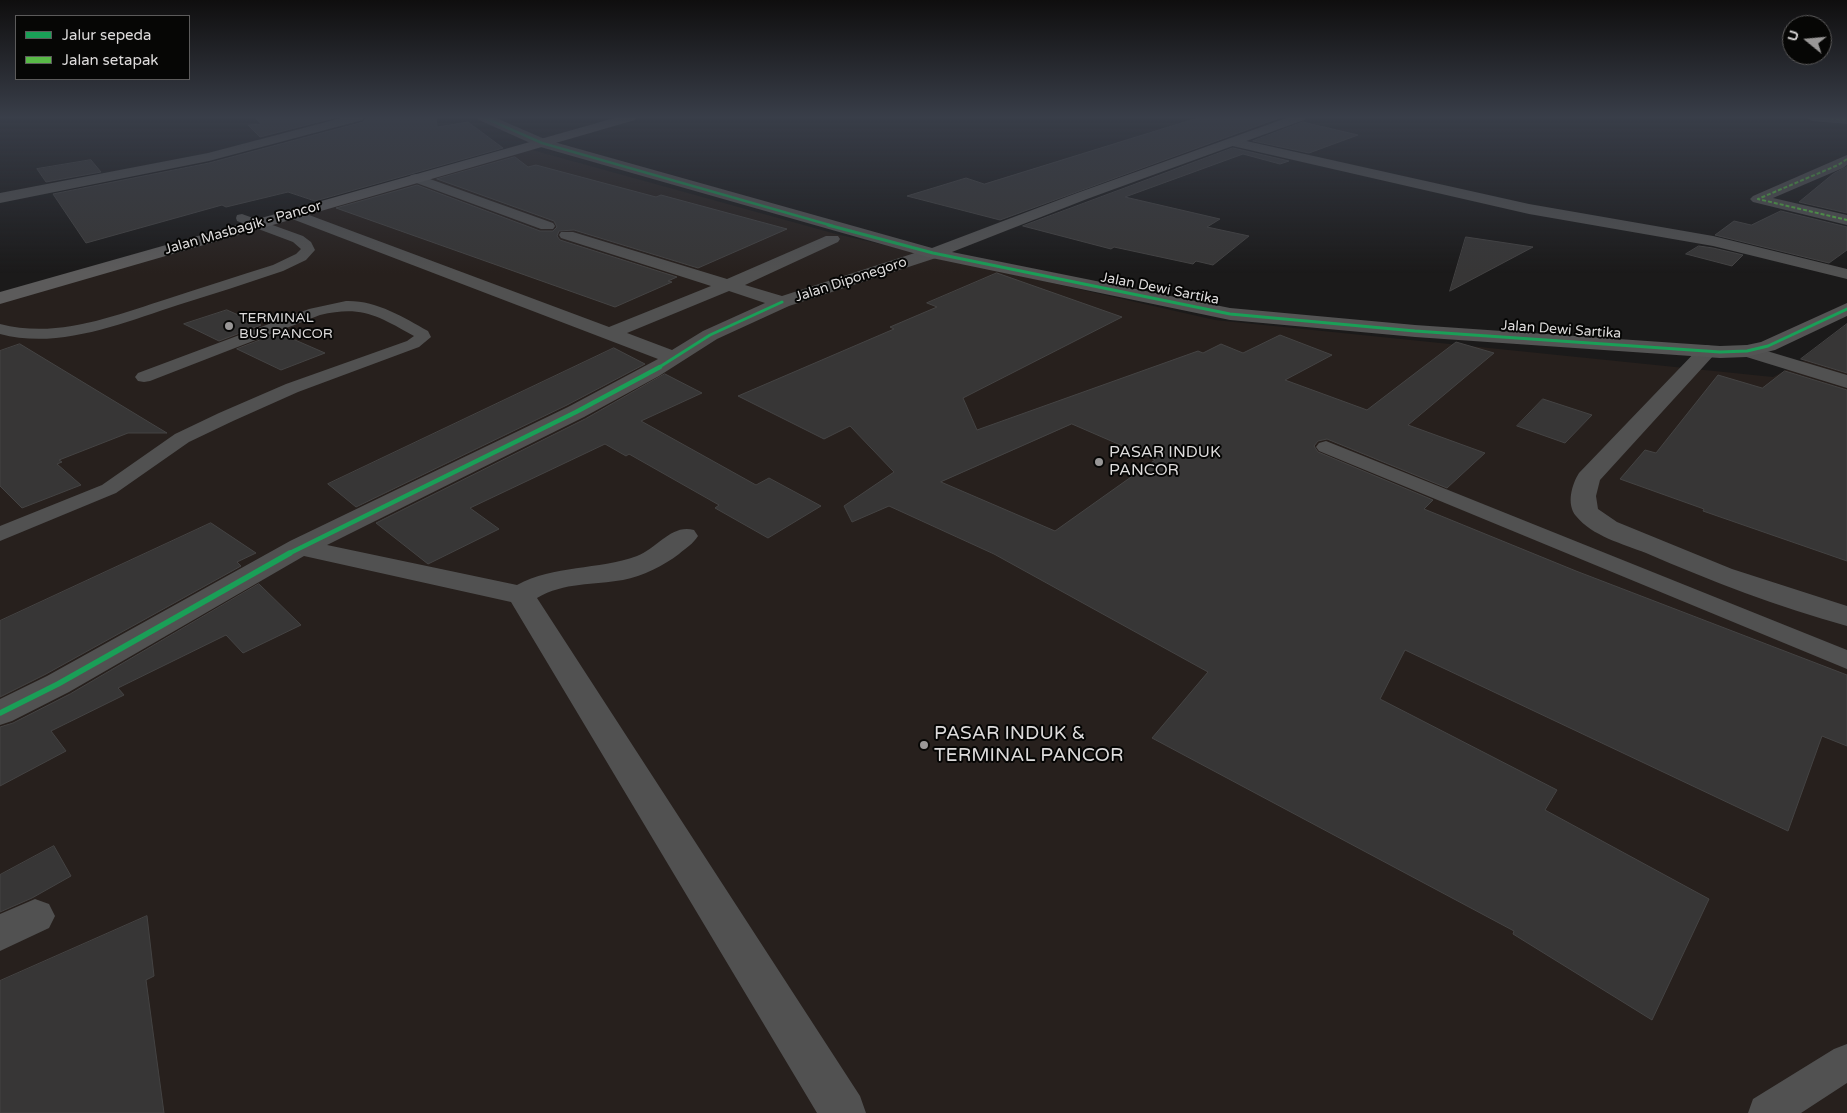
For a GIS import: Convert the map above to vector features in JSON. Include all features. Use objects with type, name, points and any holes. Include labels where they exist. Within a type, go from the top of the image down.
[{"type":"main road","name":"Jalan Masbagik - Pancor","points":[[0,286],[426,169]]},
{"type":"main road","name":"Jalan Masbagik - Pancor","points":[[0,298],[444,169]]},
{"type":"street","points":[[0,198],[148,169]]},
{"type":"street","name":"Jalan Dewi Sartika","points":[[634,169],[821,223],[934,252],[1230,314],[1415,331],[1707,351],[1747,351],[1768,346],[1847,309]]},
{"type":"street","name":"Jalan Diponegoro","points":[[416,178],[547,226],[571,223],[580,227],[574,233],[567,235],[782,302],[934,252],[1158,169]]},
{"type":"street","points":[[1352,169],[1529,209],[1714,241],[1847,274]]},
{"type":"street","points":[[1828,169],[1758,199],[1847,220]]},
{"type":"street","points":[[293,214],[674,358]]},
{"type":"street","points":[[609,334],[729,285],[832,239]]},
{"type":"street","points":[[0,713],[58,684],[300,547],[576,412],[674,358],[710,335],[782,302]]},
{"type":"street","points":[[1707,351],[1588,478],[1583,496],[1586,512],[1608,528],[1722,575],[1847,616]]},
{"type":"street","points":[[1747,351],[1847,382]]},
{"type":"street","points":[[300,547],[521,595],[537,586],[572,576],[623,571],[655,559],[685,536]]},
{"type":"street","points":[[521,595],[843,1113]]},
{"type":"street","points":[[0,933],[35,916]]},
{"type":"lane","points":[[0,329],[27,335],[67,332],[113,320],[270,270],[301,257],[308,250],[306,245],[298,239],[242,218]]},
{"type":"lane","points":[[0,534],[109,489],[182,438],[226,417],[292,388],[413,344],[423,337],[422,334],[370,310],[357,306],[340,307],[314,312],[144,377]]},
{"type":"lane","points":[[1326,448],[1847,660]]},
{"type":"lane","points":[[1767,1113],[1847,1062]]},
{"type":"shaded area","name":"PASAR INDUK & TERMINAL PANCOR","points":[[460,169],[601,169],[836,234],[1215,320],[1773,377],[1847,337],[1847,1113],[0,1113],[0,301]]},
{"type":"building","points":[[37,169],[98,169],[101,172],[46,182]]},
{"type":"building","points":[[179,169],[429,169],[315,201],[288,192],[226,207],[222,205],[86,243],[53,194]]},
{"type":"building","points":[[473,169],[551,169],[656,197],[661,195],[787,229],[698,268],[574,230],[559,231],[557,236],[560,240],[677,277],[668,281],[672,282],[615,307],[336,208],[417,185],[540,231],[553,231],[557,227],[554,221],[437,179]]},
{"type":"building","points":[[1033,169],[1140,169],[1000,220],[907,196],[966,178],[984,184]]},
{"type":"building","points":[[1177,169],[1202,169],[1125,197],[1220,219],[1207,227],[1249,236],[1213,265],[1196,261],[1193,264],[1114,247],[1111,249],[1023,226]]},
{"type":"building","points":[[1847,169],[1847,213],[1799,202],[1833,174]]},
{"type":"building","points":[[1781,211],[1847,227],[1847,250],[1829,263],[1715,235],[1734,221],[1751,225]]},
{"type":"building","points":[[1466,237],[1533,247],[1450,291]]},
{"type":"building","points":[[1699,246],[1743,255],[1732,266],[1686,254]]},
{"type":"building","points":[[997,273],[1122,317],[963,398],[977,430],[1198,351],[1203,353],[1221,344],[1243,353],[1280,335],[1332,355],[1285,380],[1367,410],[1456,342],[1494,353],[1408,425],[1485,453],[1447,488],[1327,439],[1318,441],[1314,446],[1318,452],[1433,500],[1424,509],[1576,571],[1847,675],[1847,746],[1822,736],[1788,831],[1405,650],[1380,699],[1557,790],[1545,810],[1709,899],[1652,1020],[1513,934],[1514,931],[1152,738],[1208,672],[994,554],[889,506],[852,522],[844,506],[894,472],[850,426],[824,439],[738,396],[894,329],[890,327],[937,307],[927,303]],"holes":[[[1072,424],[1155,460],[1055,531],[941,482]]]},
{"type":"building","points":[[227,310],[261,325],[219,341],[184,324]]},
{"type":"building","points":[[1847,324],[1847,373],[1801,359]]},
{"type":"building","points":[[279,333],[325,353],[281,370],[237,349]]},
{"type":"building","points":[[20,344],[167,433],[128,433],[59,460],[62,462],[57,464],[81,485],[22,508],[0,486],[0,351]]},
{"type":"building","points":[[614,348],[645,364],[567,405],[356,507],[328,484]]},
{"type":"building","points":[[1785,371],[1847,390],[1847,561],[1703,511],[1704,509],[1620,479],[1645,450],[1656,453],[1718,375],[1762,388]]},
{"type":"building","points":[[665,374],[702,393],[641,421],[756,485],[769,478],[821,506],[768,538],[715,508],[719,505],[629,454],[626,456],[605,444],[470,508],[499,529],[428,564],[376,523],[585,419]]},
{"type":"building","points":[[1543,399],[1592,415],[1565,443],[1517,426]]},
{"type":"building","points":[[211,523],[256,553],[237,562],[241,566],[46,674],[0,697],[0,621]]},
{"type":"building","points":[[259,584],[301,625],[243,653],[226,635],[118,688],[124,695],[51,731],[66,751],[0,786],[0,727],[13,723],[70,694]]},
{"type":"building","points":[[54,846],[71,876],[32,898],[0,912],[0,875]]},
{"type":"building","points":[[147,916],[154,976],[146,980],[164,1113],[0,1113],[0,981]]},
{"type":"marked path","points":[[1829,169],[1758,199],[1847,220]]},
{"type":"cycle path","points":[[632,169],[933,253],[1230,314],[1415,331],[1720,352],[1747,351],[1768,346],[1847,309]]},
{"type":"cycle path","points":[[0,713],[58,684],[300,547],[576,412],[652,372],[710,335],[782,302]]},
{"type":"place","name":"TERMINAL BUS PANCOR","points":[[229,326]]},
{"type":"place","name":"PASAR INDUK PANCOR","points":[[1099,462]]},
{"type":"place","name":"PASAR INDUK & TERMINAL PANCOR","points":[[924,745]]}]
